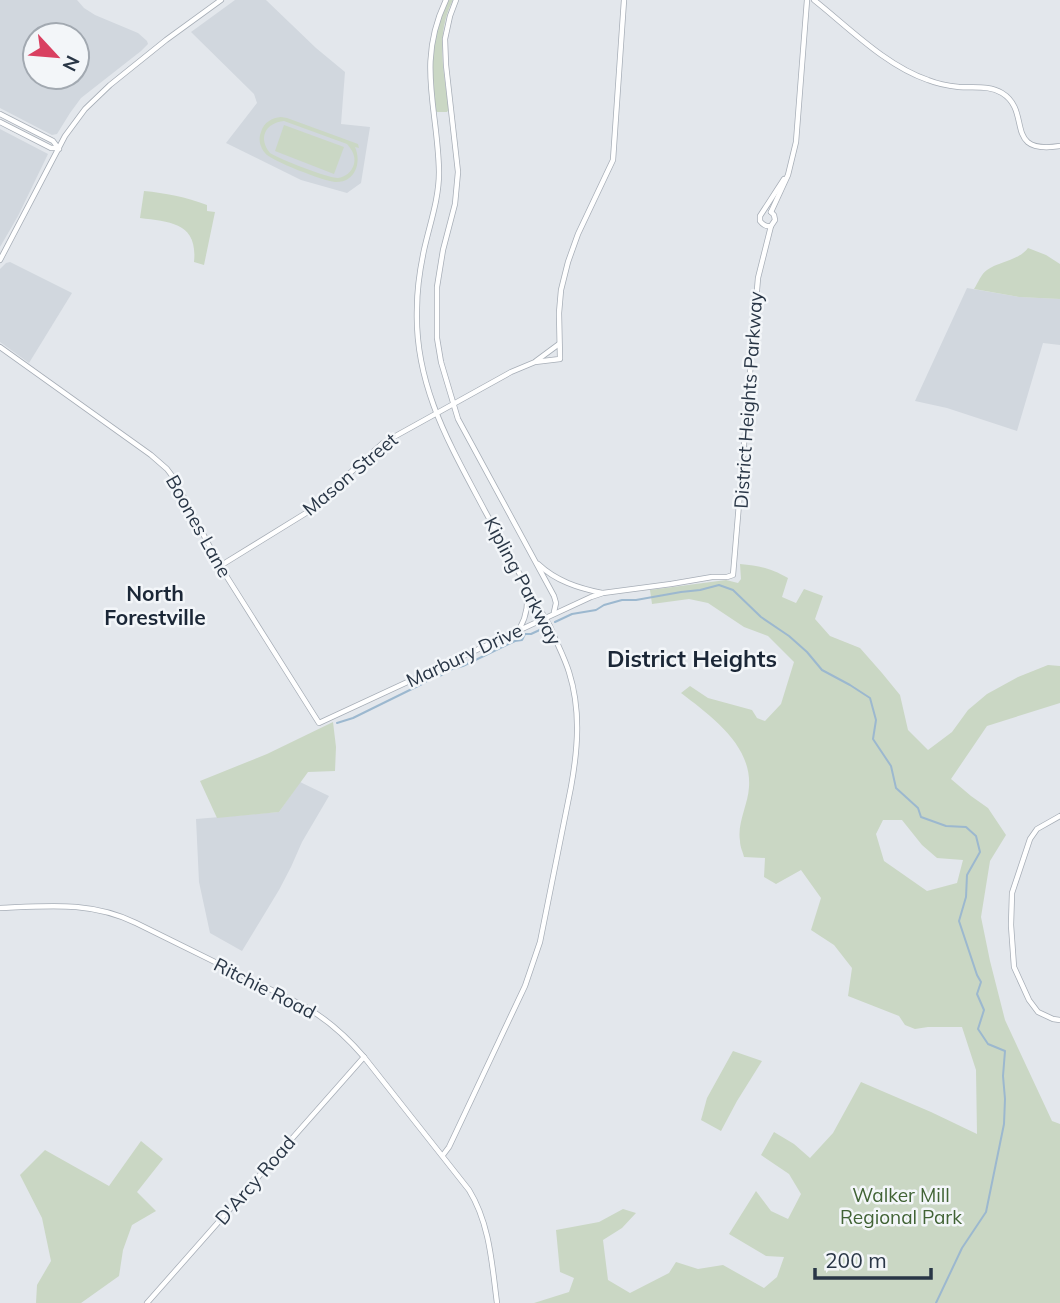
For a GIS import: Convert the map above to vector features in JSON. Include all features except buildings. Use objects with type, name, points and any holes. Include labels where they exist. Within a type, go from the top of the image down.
[{"type":"street","points":[[0,260],[78,117],[97,97],[168,38],[221,0]]},
{"type":"street","name":"Kipling Parkway","points":[[443,1155],[533,966],[540,942],[578,742],[575,698],[566,662],[550,626],[451,448],[436,413],[418,349],[418,288],[438,186],[438,154],[429,73],[430,50],[437,20],[446,0]]},
{"type":"street","name":"Kipling Parkway","points":[[456,0],[447,24],[445,48],[457,183],[452,222],[439,266],[437,338],[453,404],[467,436],[555,600],[554,613]]},
{"type":"street","points":[[535,362],[559,344],[561,290],[570,253],[613,160],[624,0]]},
{"type":"street","points":[[771,212],[788,175],[797,134],[807,0]]},
{"type":"street","points":[[814,0],[888,60],[909,73],[947,86],[984,87],[1001,92],[1014,105],[1026,141],[1040,148],[1060,146]]},
{"type":"street","points":[[806,13],[813,8],[822,7]]},
{"type":"street","points":[[0,114],[53,141],[59,149]]},
{"type":"street","points":[[0,122],[51,148],[59,149]]},
{"type":"street","points":[[771,212],[775,220],[771,226],[764,226],[760,216],[790,165]]},
{"type":"street","points":[[763,213],[771,212]]},
{"type":"street","name":"District Heights Parkway","points":[[733,575],[756,290],[771,226]]},
{"type":"street","name":"Mason Street","points":[[220,566],[306,513],[383,443],[511,372],[535,362],[560,359],[559,344]]},
{"type":"street","name":"Boones Lane","points":[[0,347],[167,469],[220,566],[319,723]]},
{"type":"street","points":[[534,559],[562,581],[603,593]]},
{"type":"street","name":"Marbury Drive","points":[[319,723],[554,613],[603,593],[712,577],[727,578],[733,575]]},
{"type":"street","points":[[519,630],[528,605],[524,581]]},
{"type":"street","points":[[1060,816],[1037,829],[1030,839],[1012,893],[1011,925],[1016,972],[1029,1000],[1038,1012],[1060,1020]]},
{"type":"street","name":"Ritchie Road","points":[[0,908],[76,906],[121,916],[307,1007],[338,1030],[364,1057],[466,1184],[480,1212],[490,1252],[497,1303]]},
{"type":"street","name":"D'Arcy Road","points":[[147,1303],[364,1057]]},
{"type":"shaded area","points":[[0,0],[77,0],[95,15],[138,33],[147,41],[148,44],[141,51],[91,90],[91,21],[21,21],[21,91],[90,91],[81,98],[57,134],[52,135],[0,108]]},
{"type":"shaded area","points":[[235,0],[266,0],[345,72],[341,124],[370,127],[361,183],[347,193],[301,180],[226,143],[257,103],[254,94],[191,32]]},
{"type":"shaded area","points":[[0,129],[48,154],[0,247]]},
{"type":"shaded area","points":[[10,262],[72,293],[29,363],[0,342],[0,269]]},
{"type":"shaded area","points":[[967,288],[1019,297],[1060,299],[1060,345],[1043,343],[1017,431],[947,408],[915,401]]},
{"type":"shaded area","points":[[300,782],[329,796],[302,842],[279,890],[242,951],[210,933],[199,882],[196,819],[279,812]]},
{"type":"green space","points":[[447,0],[453,0],[444,26],[442,54],[449,109],[447,112],[437,112],[432,80],[432,54],[437,28]]},
{"type":"green space","points":[[281,117],[358,144],[359,148],[355,147],[357,165],[352,176],[342,181],[329,181],[269,157],[261,146],[260,135],[266,123]],"holes":[[[284,121],[347,144],[353,153],[354,164],[348,174],[338,178],[304,168],[270,153],[264,137],[268,128]]]},
{"type":"green space","points":[[284,125],[344,147],[334,174],[275,151]]},
{"type":"green space","points":[[144,191],[191,200],[207,205],[207,211],[215,212],[204,265],[194,262],[192,239],[187,232],[172,223],[140,218]]},
{"type":"green space","points":[[1028,248],[1060,264],[1060,299],[1019,297],[974,289],[987,270],[1019,256]]},
{"type":"green space","name":"Walker Mill Regional Park","points":[[740,564],[759,567],[788,578],[782,597],[796,603],[804,589],[823,596],[815,619],[830,636],[860,648],[882,673],[900,695],[908,730],[928,750],[952,732],[968,710],[987,694],[1048,665],[1060,666],[1060,703],[987,726],[951,779],[988,808],[1006,835],[990,861],[981,917],[1005,1020],[1052,1121],[1060,1124],[1060,1303],[534,1303],[569,1292],[574,1278],[560,1272],[556,1230],[599,1222],[623,1209],[636,1213],[622,1228],[603,1240],[608,1280],[630,1293],[669,1273],[676,1262],[698,1269],[723,1265],[764,1288],[777,1277],[784,1257],[766,1256],[729,1234],[756,1191],[771,1211],[788,1219],[801,1194],[789,1174],[761,1155],[774,1132],[810,1158],[833,1133],[861,1082],[977,1134],[976,1070],[962,1027],[915,1029],[905,1025],[899,1016],[848,996],[852,968],[834,945],[811,930],[821,898],[801,870],[776,884],[764,877],[765,858],[744,857],[739,834],[749,787],[744,758],[727,733],[705,711],[681,693],[690,686],[708,698],[752,710],[757,718],[765,721],[781,704],[794,662],[768,636],[744,627],[708,603],[689,599],[652,604],[650,590],[726,580],[738,583],[741,579]],"holes":[[[883,820],[902,820],[922,845],[937,858],[963,860],[957,883],[927,891],[884,861],[876,834]]]},
{"type":"green space","points":[[333,722],[335,771],[308,772],[279,812],[217,818],[200,781],[267,754]]},
{"type":"green space","points":[[733,1051],[762,1061],[721,1131],[701,1120],[707,1098]]},
{"type":"green space","points":[[141,1141],[163,1159],[137,1192],[156,1211],[132,1225],[123,1250],[119,1276],[81,1303],[36,1303],[37,1285],[51,1261],[42,1218],[20,1175],[45,1150],[109,1186]]},
{"type":"waterway","points":[[555,622],[572,614],[596,610],[622,600],[636,600],[719,585],[733,590],[761,617],[807,652],[822,670],[870,698],[876,720],[873,739],[891,766],[896,788],[918,808],[921,817],[946,826],[966,827],[976,836],[980,852],[967,875],[966,897],[959,921],[981,982],[977,994],[984,1010],[978,1029],[988,1044],[1005,1051],[1004,1124],[986,1212],[962,1248],[936,1303]]},
{"type":"waterway","points":[[337,723],[353,718],[449,670],[522,640],[525,634],[544,628]]},
{"type":"district","name":"North Forestville","points":[[155,605]]},
{"type":"district","name":"District Heights","points":[[692,658]]}]
